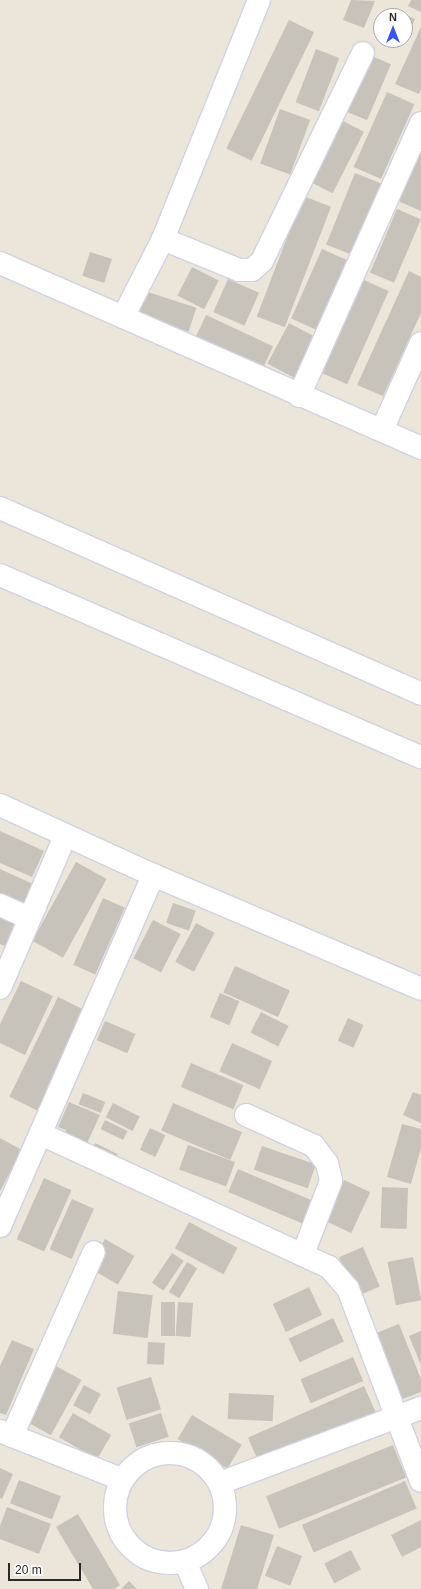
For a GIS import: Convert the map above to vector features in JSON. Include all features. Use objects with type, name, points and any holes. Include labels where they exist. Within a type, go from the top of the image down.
[{"type":"street","points":[[123,317],[163,240],[259,0]]},
{"type":"street","points":[[163,240],[239,270],[252,270],[262,260],[363,53]]},
{"type":"street","points":[[299,396],[421,123]]},
{"type":"street","points":[[0,263],[299,396],[382,430],[421,448]]},
{"type":"street","points":[[382,430],[421,343]]},
{"type":"street","points":[[0,508],[421,694]]},
{"type":"street","points":[[0,575],[421,758]]},
{"type":"street","points":[[0,806],[153,875],[421,989]]},
{"type":"street","points":[[0,988],[65,836]]},
{"type":"street","points":[[0,1226],[153,875]]},
{"type":"street","points":[[0,905],[29,918]]},
{"type":"street","points":[[246,1115],[314,1146],[327,1163],[331,1182],[302,1254]]},
{"type":"street","points":[[40,1134],[329,1267],[348,1289],[421,1481]]},
{"type":"street","points":[[94,1252],[6,1434],[123,1480]]},
{"type":"street","points":[[220,1483],[421,1408]]},
{"type":"street","points":[[164,1454],[196,1460],[210,1469],[220,1483],[225,1498],[222,1530],[204,1552],[185,1562],[167,1564],[148,1559],[132,1549],[121,1534],[115,1516],[116,1497],[123,1480],[134,1467],[148,1458],[164,1454]]},
{"type":"street","points":[[185,1562],[197,1589]]},
{"type":"building","points":[[351,0],[375,1],[364,28],[343,20]]},
{"type":"building","points":[[411,0],[421,0],[421,12],[413,8],[408,6]]},
{"type":"building","points":[[289,20],[314,32],[251,161],[226,149]]},
{"type":"building","points":[[421,27],[421,89],[419,94],[395,84],[411,48],[413,48],[413,45]]},
{"type":"building","points":[[316,49],[339,58],[319,111],[296,102]]},
{"type":"building","points":[[367,54],[391,64],[367,120],[343,110]]},
{"type":"building","points":[[387,92],[414,104],[381,179],[354,167]]},
{"type":"building","points":[[280,109],[310,120],[290,174],[260,164]]},
{"type":"building","points":[[339,119],[364,132],[333,193],[308,180]]},
{"type":"building","points":[[421,148],[421,211],[398,201]]},
{"type":"building","points":[[355,173],[384,185],[355,256],[326,244]]},
{"type":"building","points":[[303,196],[331,207],[285,327],[257,316]]},
{"type":"building","points":[[397,209],[421,219],[394,283],[370,273]]},
{"type":"building","points":[[322,249],[347,260],[316,329],[291,318]]},
{"type":"building","points":[[90,252],[112,259],[104,283],[82,276]]},
{"type":"building","points":[[192,267],[219,281],[204,309],[177,296]]},
{"type":"building","points":[[409,271],[421,277],[421,313],[383,396],[357,385]]},
{"type":"building","points":[[228,279],[259,293],[244,326],[213,312]]},
{"type":"building","points":[[364,280],[389,291],[347,384],[323,373]]},
{"type":"building","points":[[145,291],[196,308],[189,331],[137,315]]},
{"type":"building","points":[[206,315],[273,346],[263,369],[195,338]]},
{"type":"building","points":[[289,323],[321,340],[299,381],[267,364]]},
{"type":"building","points":[[0,831],[44,851],[32,877],[0,863]]},
{"type":"building","points":[[76,862],[107,879],[63,958],[32,941]]},
{"type":"building","points":[[0,869],[33,884],[23,907],[0,897]]},
{"type":"building","points":[[103,898],[125,908],[95,974],[73,965]]},
{"type":"building","points":[[173,903],[196,911],[189,931],[166,923]]},
{"type":"building","points":[[0,911],[16,919],[5,946],[0,944]]},
{"type":"building","points":[[153,920],[181,934],[161,972],[133,958]]},
{"type":"building","points":[[196,923],[215,933],[194,972],[175,962]]},
{"type":"building","points":[[235,966],[290,990],[278,1017],[223,992]]},
{"type":"building","points":[[21,981],[53,996],[25,1055],[0,1043],[0,1024]]},
{"type":"building","points":[[220,993],[239,1001],[229,1025],[210,1017]]},
{"type":"building","points":[[58,997],[89,1012],[40,1112],[9,1097]]},
{"type":"building","points":[[261,1012],[289,1026],[278,1047],[251,1032]]},
{"type":"building","points":[[348,1018],[364,1025],[353,1048],[338,1041]]},
{"type":"building","points":[[105,1021],[135,1034],[127,1053],[97,1040]]},
{"type":"building","points":[[232,1043],[272,1061],[260,1089],[219,1071]]},
{"type":"building","points":[[191,1063],[243,1085],[233,1109],[181,1087]]},
{"type":"building","points":[[413,1092],[421,1095],[421,1123],[403,1115]]},
{"type":"building","points":[[83,1093],[105,1102],[101,1113],[79,1104]]},
{"type":"building","points":[[69,1102],[100,1115],[83,1152],[61,1143],[66,1130],[58,1127]]},
{"type":"building","points":[[113,1103],[140,1117],[132,1131],[106,1117]]},
{"type":"building","points":[[173,1103],[242,1132],[230,1160],[161,1131]]},
{"type":"building","points":[[105,1120],[127,1131],[123,1140],[101,1129]]},
{"type":"building","points":[[402,1124],[421,1129],[421,1148],[411,1184],[387,1177]]},
{"type":"building","points":[[150,1128],[165,1135],[155,1157],[140,1150]]},
{"type":"building","points":[[0,1138],[22,1150],[0,1191]]},
{"type":"building","points":[[95,1143],[117,1154],[112,1165],[90,1154]]},
{"type":"building","points":[[188,1145],[235,1162],[226,1187],[179,1169]]},
{"type":"building","points":[[262,1146],[316,1165],[308,1188],[254,1170]]},
{"type":"building","points":[[238,1169],[313,1201],[304,1224],[228,1192]]},
{"type":"building","points":[[44,1178],[71,1190],[44,1251],[17,1239]]},
{"type":"building","points":[[344,1180],[370,1192],[351,1233],[325,1221]]},
{"type":"building","points":[[382,1187],[408,1188],[407,1229],[381,1228]]},
{"type":"building","points":[[72,1199],[94,1209],[72,1259],[50,1249]]},
{"type":"building","points":[[189,1222],[238,1248],[223,1274],[175,1248]]},
{"type":"building","points":[[105,1239],[134,1256],[118,1285],[88,1268]]},
{"type":"building","points":[[363,1247],[380,1287],[356,1297],[339,1257]]},
{"type":"building","points":[[172,1253],[184,1261],[163,1291],[152,1283]]},
{"type":"building","points":[[413,1257],[421,1300],[396,1305],[387,1262]]},
{"type":"building","points":[[187,1262],[197,1268],[179,1298],[169,1292]]},
{"type":"building","points":[[309,1287],[322,1315],[286,1332],[273,1304]]},
{"type":"building","points":[[118,1291],[153,1295],[147,1338],[113,1334]]},
{"type":"building","points":[[161,1302],[175,1302],[175,1336],[161,1336]]},
{"type":"building","points":[[178,1302],[193,1303],[191,1337],[176,1336]]},
{"type":"building","points":[[333,1318],[344,1342],[300,1362],[289,1339]]},
{"type":"building","points":[[399,1324],[421,1379],[421,1392],[400,1400],[374,1334]]},
{"type":"building","points":[[421,1331],[421,1365],[409,1336]]},
{"type":"building","points":[[12,1340],[34,1349],[6,1415],[0,1413],[0,1366]]},
{"type":"building","points":[[148,1342],[165,1343],[164,1365],[147,1364]]},
{"type":"building","points":[[353,1357],[363,1381],[311,1403],[301,1379]]},
{"type":"building","points":[[56,1366],[81,1380],[51,1435],[25,1421]]},
{"type":"building","points":[[151,1377],[161,1410],[127,1420],[117,1388]]},
{"type":"building","points":[[84,1385],[101,1394],[90,1414],[73,1405]]},
{"type":"building","points":[[364,1386],[376,1413],[260,1465],[248,1438]]},
{"type":"building","points":[[229,1393],[274,1395],[273,1421],[228,1419]]},
{"type":"building","points":[[73,1413],[111,1435],[97,1459],[59,1437]]},
{"type":"building","points":[[161,1413],[169,1437],[136,1447],[129,1424]]},
{"type":"building","points":[[192,1415],[242,1445],[227,1469],[178,1439]]},
{"type":"building","points":[[393,1445],[406,1477],[279,1529],[266,1496]]},
{"type":"building","points":[[0,1468],[13,1474],[2,1499],[0,1498]]},
{"type":"building","points":[[19,1480],[61,1496],[52,1519],[10,1503]]},
{"type":"building","points":[[405,1481],[417,1509],[314,1552],[302,1525]]},
{"type":"building","points":[[7,1507],[51,1524],[39,1554],[0,1539],[0,1526]]},
{"type":"building","points":[[78,1514],[120,1585],[114,1589],[93,1589],[56,1527]]},
{"type":"building","points":[[421,1520],[421,1547],[402,1557],[391,1535]]},
{"type":"building","points":[[241,1525],[274,1535],[257,1589],[221,1589]]},
{"type":"building","points":[[277,1546],[302,1556],[290,1586],[265,1576]]},
{"type":"building","points":[[351,1550],[361,1570],[334,1583],[324,1564]]},
{"type":"building","points":[[129,1581],[137,1589],[121,1589]]}]
